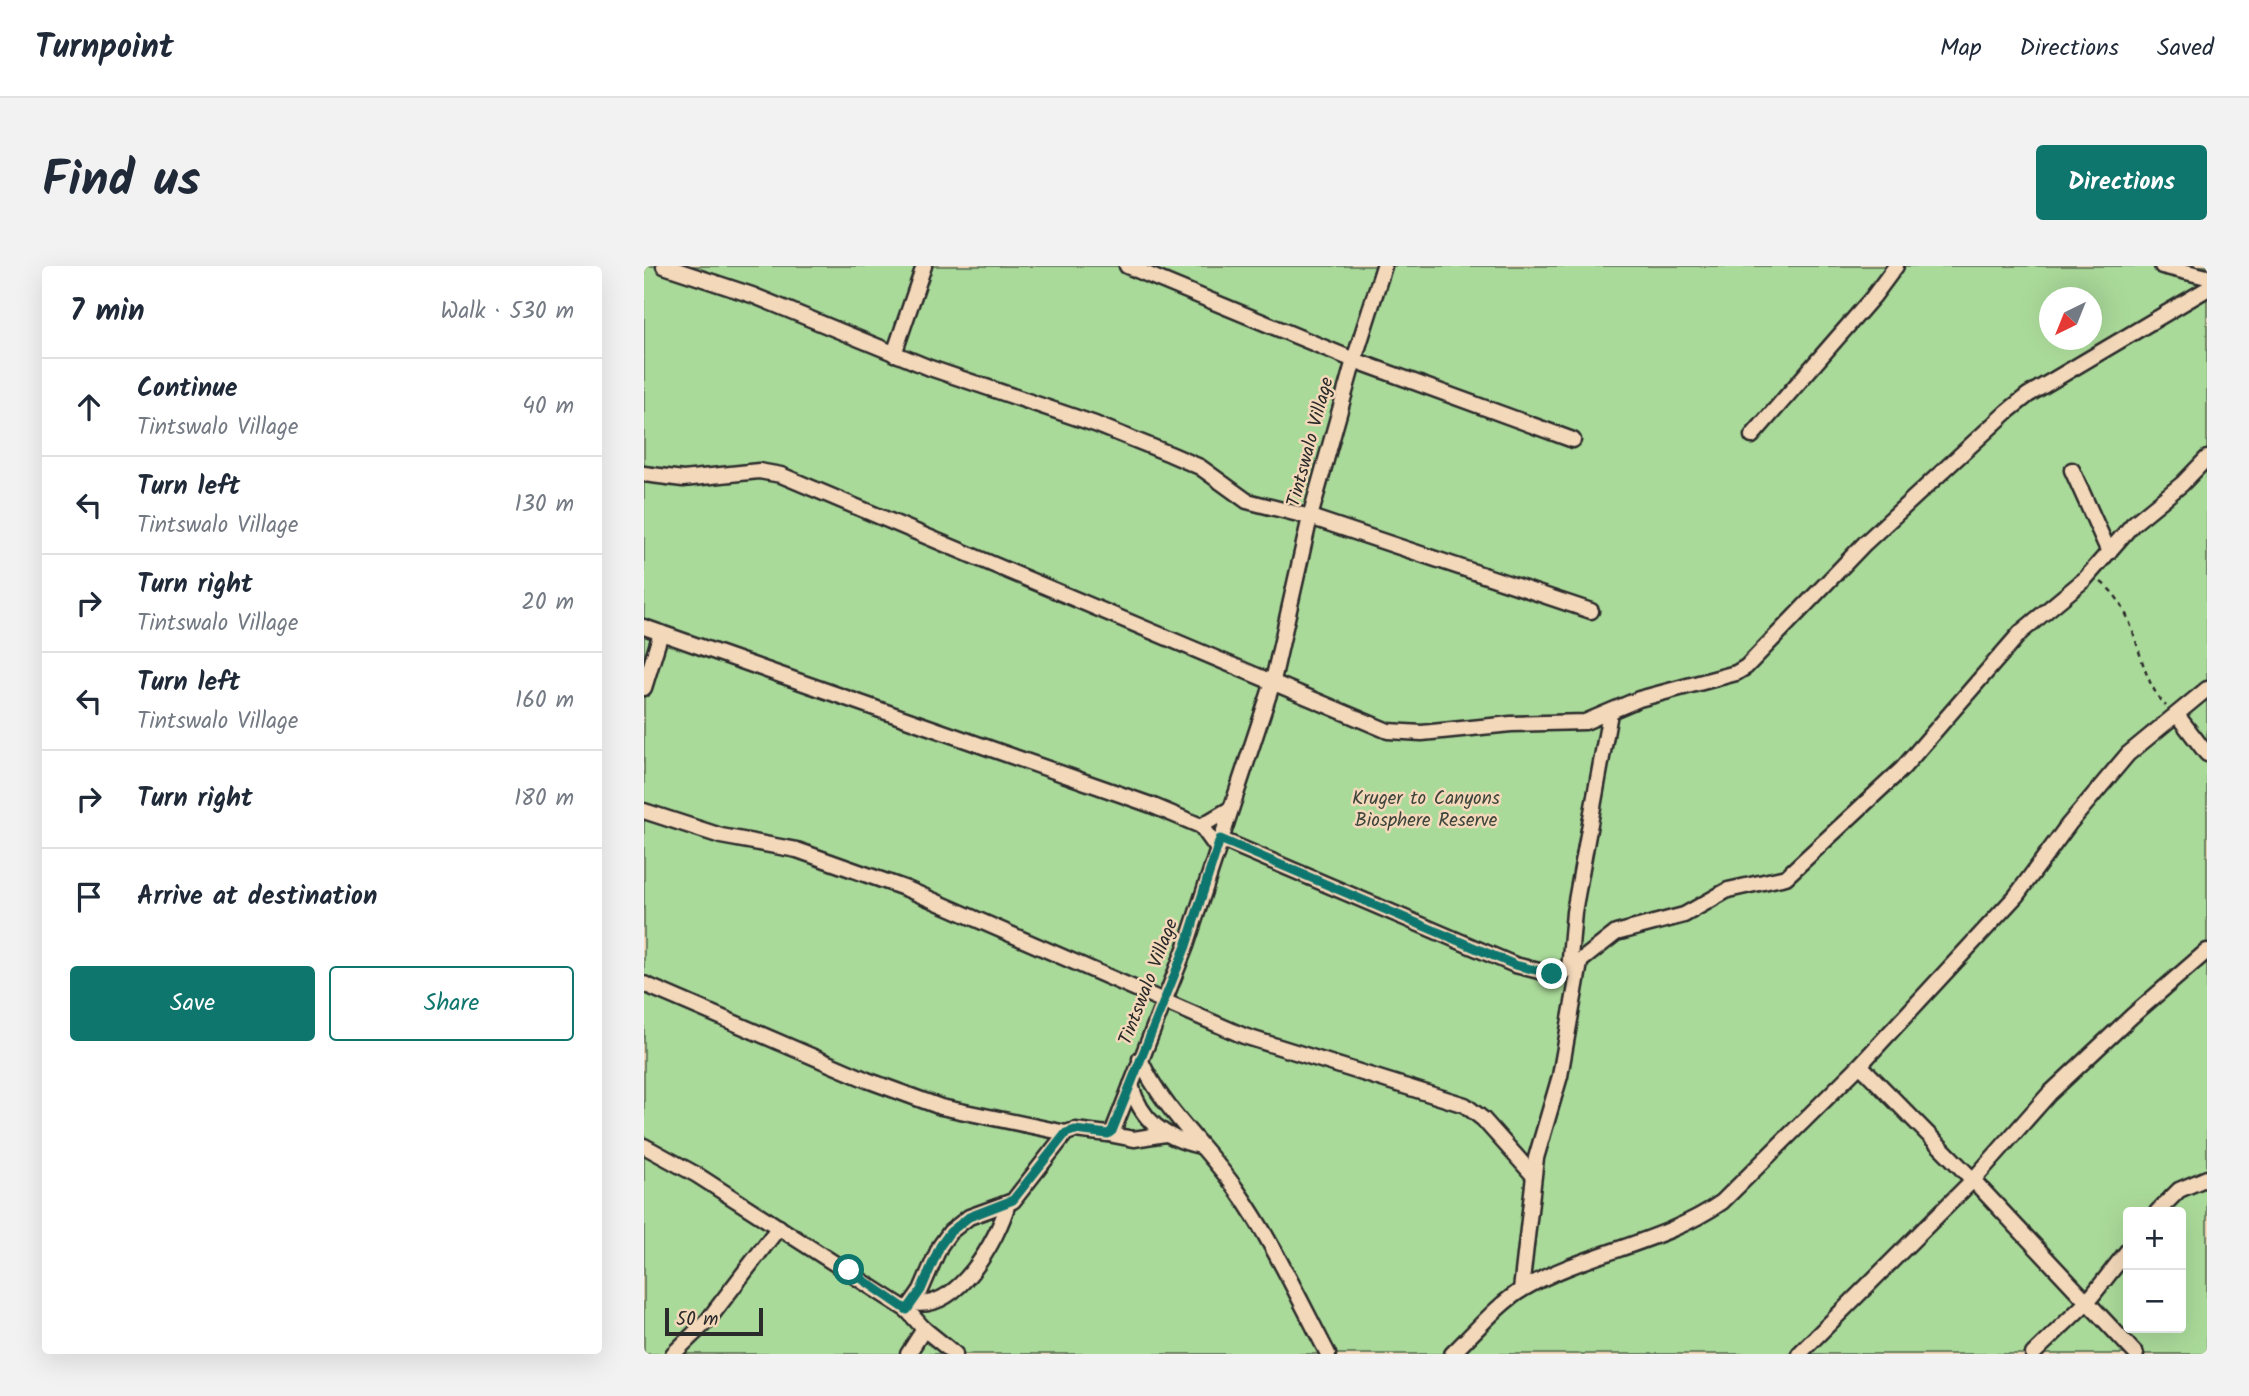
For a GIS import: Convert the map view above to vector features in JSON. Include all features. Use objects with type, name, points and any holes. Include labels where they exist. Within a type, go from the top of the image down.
[{"type":"street","points":[[664,266],[752,295],[894,354],[1095,424],[1200,467],[1243,499],[1310,517],[1591,611]]},
{"type":"street","points":[[894,354],[924,266]]},
{"type":"street","points":[[1127,266],[1354,360],[1573,440]]},
{"type":"street","name":"Tintswalo Village","points":[[1108,1134],[1116,1125],[1164,1003],[1272,685],[1310,517],[1354,360],[1384,266]]},
{"type":"street","points":[[1752,436],[1873,297],[1896,266]]},
{"type":"street","points":[[2162,266],[2207,277]]},
{"type":"street","points":[[644,474],[683,479],[759,471],[781,475],[1272,685],[1377,727],[1405,733],[1511,724],[1569,724],[1585,722],[1639,699],[1727,677],[1746,667],[1865,542],[2008,411],[2036,390],[2207,289]]},
{"type":"street","points":[[644,627],[1151,805],[1201,826],[1219,844],[1515,965],[1552,974],[1574,967],[1616,933],[1684,915],[1728,890],[1786,877],[1902,769],[2021,632],[2085,579],[2133,524],[2182,484],[2207,458]]},
{"type":"street","points":[[2072,470],[2109,552]]},
{"type":"street","points":[[644,688],[661,633]]},
{"type":"street","points":[[1451,1354],[1521,1290],[1569,1267],[1696,1220],[1722,1202],[1860,1065],[2016,896],[2069,824],[2128,754],[2207,689]]},
{"type":"street","points":[[1521,1290],[1533,1175],[1560,1076],[1574,967],[1574,912],[1610,713]]},
{"type":"street","points":[[2177,715],[2207,754]]},
{"type":"street","points":[[1201,826],[1230,809]]},
{"type":"street","points":[[644,811],[721,836],[797,850],[907,889],[1244,1036],[1465,1105],[1483,1119],[1533,1175]]},
{"type":"street","points":[[1799,1354],[1973,1180],[2049,1094],[2207,951]]},
{"type":"street","points":[[644,984],[867,1080],[941,1107],[1066,1133],[1075,1130],[1134,1139],[1165,1134]]},
{"type":"street","points":[[1140,1059],[1157,1090],[1257,1220],[1328,1354]]},
{"type":"street","points":[[1860,1065],[1973,1180],[2136,1354]]},
{"type":"street","points":[[1131,1085],[1140,1110],[1165,1134],[1200,1146]]},
{"type":"street","points":[[910,1306],[950,1232],[969,1217],[1008,1203],[1017,1196],[1066,1133]]},
{"type":"street","points":[[644,1146],[910,1306],[925,1329],[955,1354]]},
{"type":"street","points":[[2162,1207],[2179,1189],[2207,1178]]},
{"type":"street","points":[[910,1306],[930,1303],[963,1283],[992,1238],[1008,1203]]},
{"type":"street","points":[[673,1354],[708,1320],[779,1227]]},
{"type":"street","points":[[2033,1354],[2088,1301],[2123,1256]]},
{"type":"street","points":[[908,1354],[925,1329]]},
{"type":"path","points":[[2085,579],[2103,582],[2118,599],[2135,633],[2150,687],[2177,715]]},
{"type":"green space","name":"Kruger to Canyons Biosphere Reserve","points":[[644,266],[2207,266],[2207,1354],[644,1354]]},
{"type":"route","points":[[849,1270],[907,1310],[921,1290],[944,1240],[961,1222],[1011,1202],[1066,1133],[1075,1130],[1108,1134],[1112,1131],[1186,946],[1220,839],[1515,965],[1552,974]]}]
